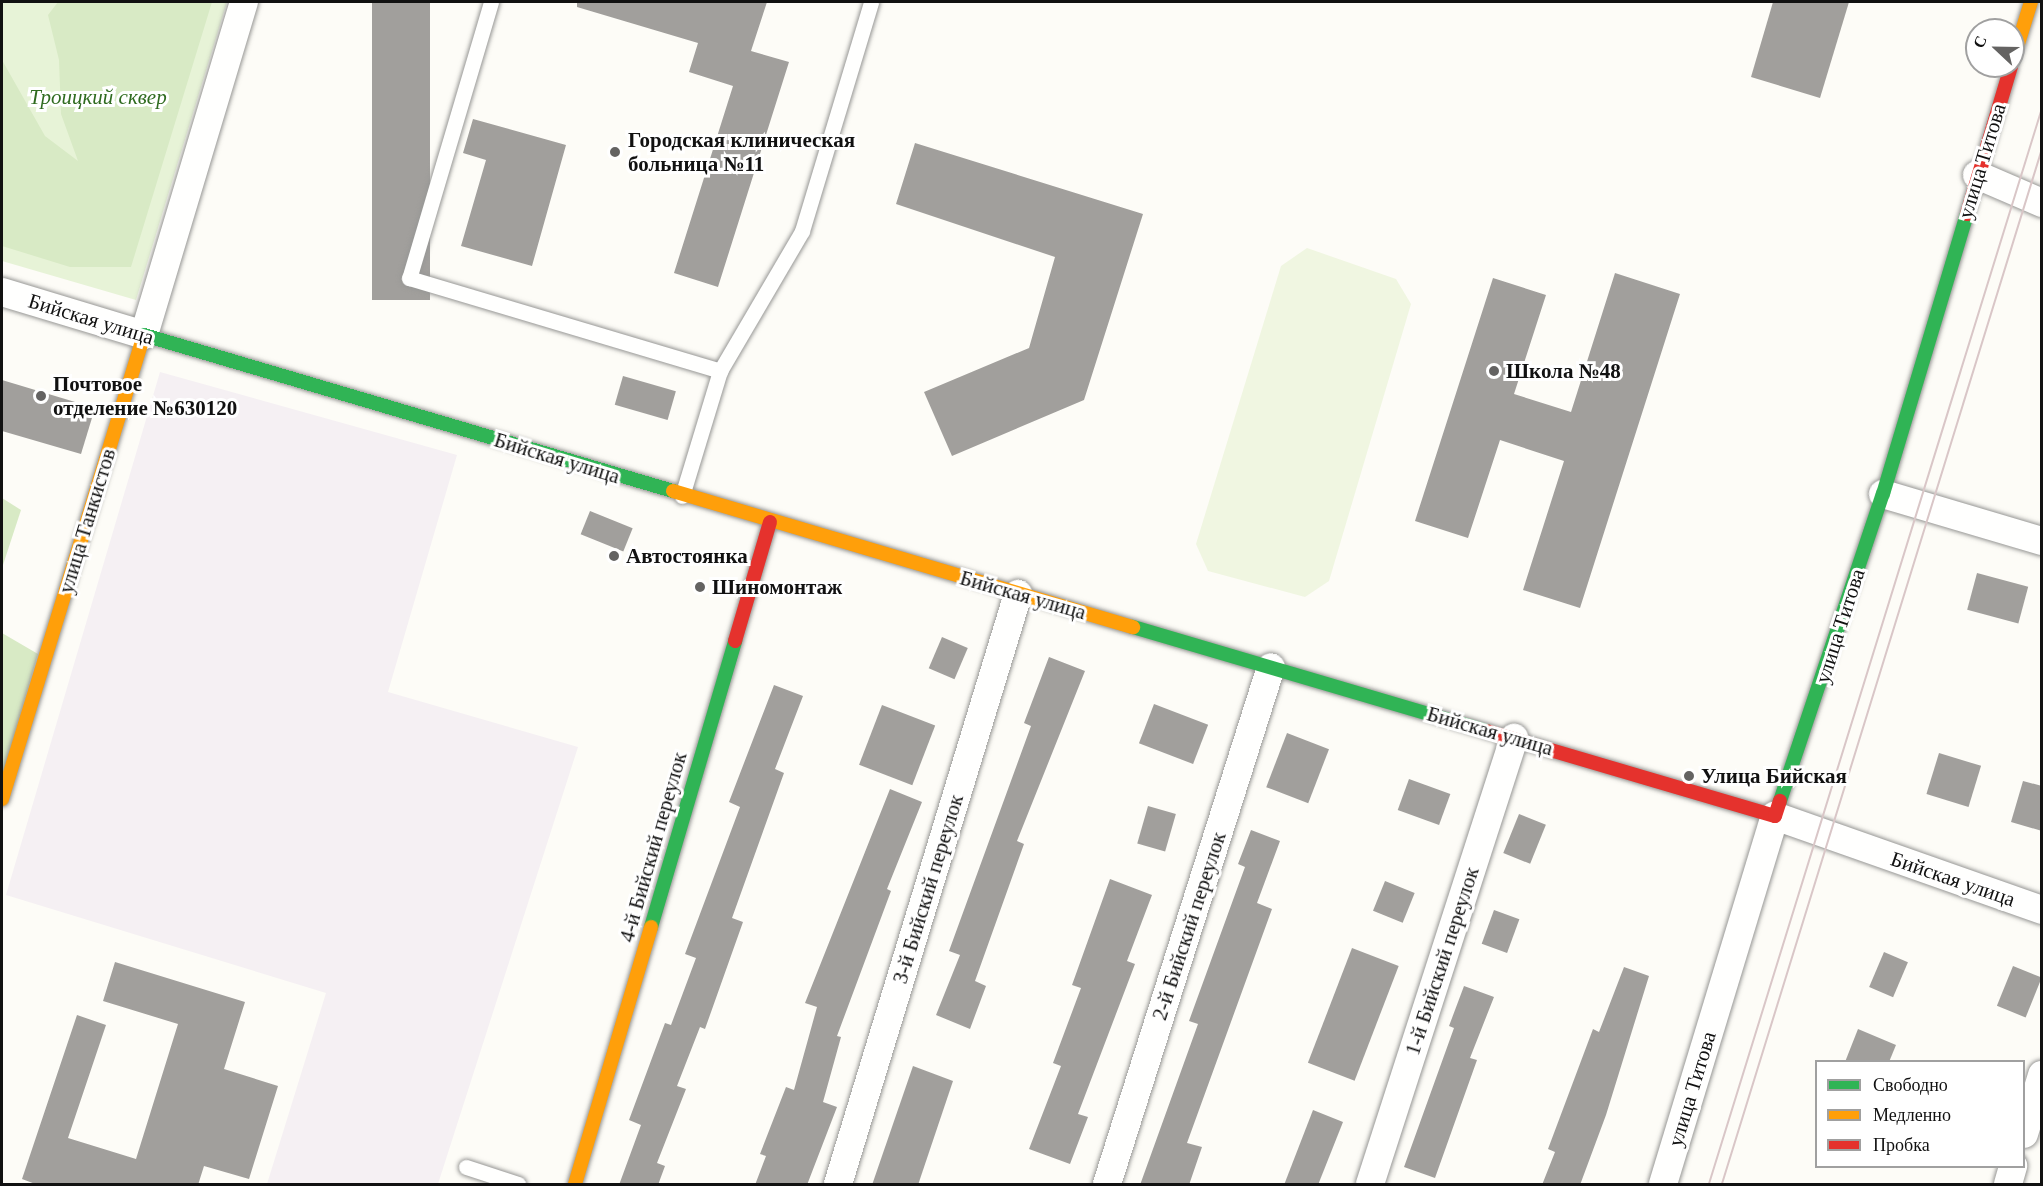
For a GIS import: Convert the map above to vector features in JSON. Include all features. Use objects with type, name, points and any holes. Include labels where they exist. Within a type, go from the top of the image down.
[{"type":"street","name":"улица Танкистов","points":[[2,799],[244,2]]},
{"type":"street","points":[[2025,21],[2031,2]]},
{"type":"street","name":"улица Титова","points":[[1663,1185],[1775,816],[1883,494],[2007,78]]},
{"type":"street","points":[[1977,176],[2042,203]]},
{"type":"street","name":"Бийская улица","points":[[2,292],[682,496],[1775,816],[2042,909]]},
{"type":"street","points":[[1883,494],[2042,541]]},
{"type":"street","name":"4-й Бийский переулок","points":[[575,1185],[770,522]]},
{"type":"street","name":"3-й Бийский переулок","points":[[838,1185],[1018,594]]},
{"type":"street","name":"2-й Бийский переулок","points":[[1107,1185],[1271,667]]},
{"type":"street","name":"1-й Бийский переулок","points":[[1370,1185],[1514,738]]},
{"type":"street","points":[[2025,1131],[2042,1075]]},
{"type":"street","points":[[2008,1185],[2013,1168]]},
{"type":"lane","points":[[491,2],[409,278],[720,371]]},
{"type":"lane","points":[[682,496],[720,371],[802,231],[870,2]]},
{"type":"lane","points":[[466,1167],[518,1185]]},
{"type":"shaded area","points":[[160,372],[457,455],[388,692],[578,747],[438,1184],[267,1184],[326,993],[6,895]]},
{"type":"green space","name":"Троицкий сквер","points":[[2,2],[227,2],[136,300],[2,261]]},
{"type":"green space","name":"Троицкий сквер","points":[[58,2],[212,2],[131,267],[70,267],[2,246],[2,60],[45,136],[78,161],[61,114],[59,60],[48,15]]},
{"type":"green space","points":[[1307,248],[1396,279],[1411,304],[1329,581],[1305,597],[1208,571],[1196,544],[1281,266]]},
{"type":"green space","points":[[2,498],[21,510],[2,568]]},
{"type":"green space","points":[[2,633],[38,654],[2,777]]},
{"type":"building","points":[[372,2],[430,2],[430,300],[372,300]]},
{"type":"building","points":[[577,2],[767,2],[751,51],[789,62],[718,287],[674,273],[733,86],[689,72],[698,43],[577,7]]},
{"type":"building","points":[[1773,2],[1849,2],[1820,98],[1751,77]]},
{"type":"building","points":[[473,119],[566,145],[532,266],[461,246],[486,160],[463,153]]},
{"type":"building","points":[[915,143],[1143,214],[1084,400],[952,456],[924,392],[1029,348],[1055,257],[896,204]]},
{"type":"building","points":[[1615,273],[1680,294],[1580,608],[1523,590],[1564,461],[1500,440],[1468,538],[1415,521],[1493,278],[1546,295],[1514,394],[1571,412]]},
{"type":"building","points":[[623,376],[676,391],[668,420],[615,405]]},
{"type":"building","points":[[2,380],[95,408],[81,454],[2,431]]},
{"type":"building","points":[[590,511],[633,528],[623,551],[581,534]]},
{"type":"building","points":[[1977,573],[2028,587],[2018,623],[1967,610]]},
{"type":"building","points":[[942,637],[968,648],[954,679],[929,668]]},
{"type":"building","points":[[1049,657],[1085,671],[1017,841],[1024,844],[975,981],[986,986],[970,1029],[936,1015],[960,955],[949,951],[1031,726],[1024,723]]},
{"type":"building","points":[[774,685],[803,696],[775,769],[784,773],[732,918],[743,922],[705,1029],[700,1027],[677,1086],[686,1089],[657,1163],[665,1166],[658,1185],[619,1185],[641,1125],[629,1120],[665,1023],[671,1025],[696,958],[685,954],[740,807],[729,802]]},
{"type":"building","points":[[1154,704],[1208,725],[1193,764],[1139,743]]},
{"type":"building","points":[[882,705],[935,725],[912,785],[859,765]]},
{"type":"building","points":[[1287,733],[1329,749],[1308,803],[1266,787]]},
{"type":"building","points":[[1939,753],[1981,766],[1969,807],[1926,794]]},
{"type":"building","points":[[1409,779],[1450,794],[1439,825],[1398,810]]},
{"type":"building","points":[[2023,781],[2042,786],[2042,831],[2011,822]]},
{"type":"building","points":[[890,789],[922,802],[887,889],[891,891],[837,1036],[841,1037],[823,1102],[837,1107],[807,1185],[755,1185],[766,1156],[760,1154],[786,1087],[794,1090],[817,1007],[805,1003]]},
{"type":"building","points":[[1148,806],[1176,814],[1165,851],[1137,843]]},
{"type":"building","points":[[1519,814],[1546,825],[1530,864],[1503,853]]},
{"type":"building","points":[[1251,830],[1280,841],[1257,903],[1272,909],[1187,1143],[1202,1147],[1189,1185],[1140,1185],[1198,1024],[1189,1021],[1245,867],[1238,864]]},
{"type":"building","points":[[1110,879],[1152,895],[1127,961],[1135,964],[1078,1114],[1088,1117],[1070,1164],[1029,1149],[1061,1066],[1053,1063],[1081,988],[1072,985]]},
{"type":"building","points":[[1385,881],[1415,893],[1403,923],[1373,911]]},
{"type":"building","points":[[1494,910],[1519,919],[1507,953],[1482,944]]},
{"type":"building","points":[[1352,948],[1399,966],[1355,1081],[1308,1063]]},
{"type":"building","points":[[1884,952],[1908,962],[1893,997],[1869,987]]},
{"type":"building","points":[[115,962],[245,1002],[224,1069],[278,1086],[249,1179],[204,1166],[198,1185],[38,1185],[22,1179],[77,1015],[106,1025],[68,1138],[136,1159],[178,1024],[103,1001]]},
{"type":"building","points":[[2013,966],[2042,978],[2026,1017],[1997,1006]]},
{"type":"building","points":[[1624,967],[1649,976],[1606,1115],[1580,1185],[1542,1185],[1555,1152],[1548,1149],[1593,1029],[1599,1032]]},
{"type":"building","points":[[1464,986],[1494,997],[1470,1058],[1477,1060],[1435,1178],[1404,1167],[1454,1028],[1449,1026]]},
{"type":"building","points":[[1858,1029],[1896,1045],[1890,1060],[1846,1060]]},
{"type":"building","points":[[913,1066],[953,1081],[918,1185],[872,1185]]},
{"type":"building","points":[[1313,1110],[1343,1122],[1318,1185],[1284,1185]]},
{"type":"tram line","points":[[1709,1184],[2042,108]]},
{"type":"tram line","points":[[1722,1184],[2042,149]]},
{"type":"traffic: fast","points":[[1780,801],[1883,494],[1967,214]]},
{"type":"traffic: fast","points":[[142,341],[144,335],[673,491]]},
{"type":"traffic: fast","points":[[1133,627],[1486,731]]},
{"type":"traffic: fast","points":[[651,927],[735,641]]},
{"type":"traffic: slow","points":[[2025,21],[2031,2]]},
{"type":"traffic: slow","points":[[2,799],[142,341]]},
{"type":"traffic: slow","points":[[673,491],[1133,627]]},
{"type":"traffic: slow","points":[[575,1184],[651,927]]},
{"type":"traffic: jam","points":[[1967,214],[2007,78]]},
{"type":"traffic: jam","points":[[735,641],[770,522]]},
{"type":"traffic: jam","points":[[1486,731],[1775,816],[1780,801]]},
{"type":"place","name":"Городская клиническая больница №11","points":[[615,152]]},
{"type":"place","name":"Школа №48","points":[[1494,371]]},
{"type":"place","name":"Почтовое отделение №630120","points":[[41,396]]},
{"type":"place","name":"Автостоянка","points":[[614,556]]},
{"type":"place","name":"Шиномонтаж","points":[[700,587]]},
{"type":"place","name":"Улица Бийская","points":[[1689,776]]}]
